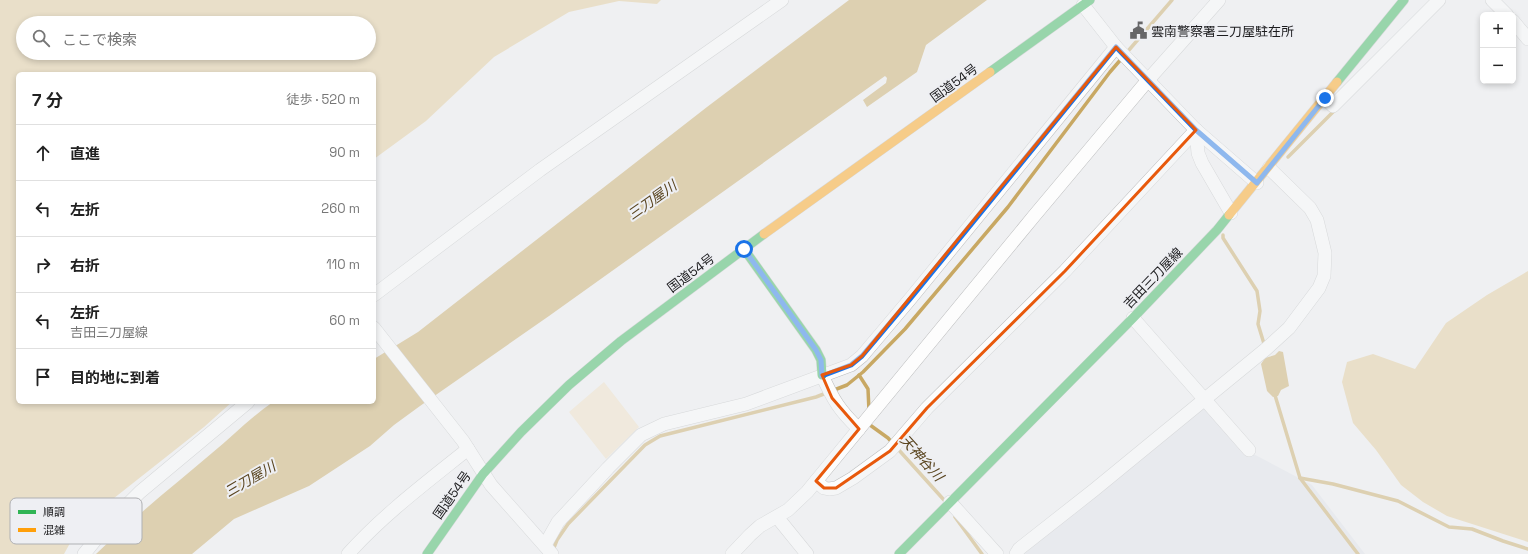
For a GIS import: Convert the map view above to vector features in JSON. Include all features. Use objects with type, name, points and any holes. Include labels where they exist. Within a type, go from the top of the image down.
[{"type":"main road","name":"吉田三刀屋線","points":[[899,554],[1133,318],[1217,230],[1257,183],[1404,0]]},
{"type":"main road","name":"国道54号","points":[[427,554],[483,474],[521,432],[569,385],[621,342],[744,249],[1086,2]]},
{"type":"main road","points":[[744,249],[816,350],[821,360],[822,376]]},
{"type":"street","points":[[376,293],[540,170],[782,0]]},
{"type":"street","points":[[732,554],[750,534],[760,526],[777,517],[797,503],[1148,80],[1219,0]]},
{"type":"street","points":[[1325,98],[1333,106],[1439,0]]},
{"type":"street","points":[[1492,0],[1504,12]]},
{"type":"street","points":[[1086,2],[1118,48],[1129,60],[1196,130],[1257,183]]},
{"type":"street","points":[[1516,25],[1528,39]]},
{"type":"street","points":[[376,331],[466,445],[491,485],[548,549],[558,522],[641,435],[664,424],[746,404],[851,365],[862,356],[1118,48]]},
{"type":"street","points":[[1196,130],[1198,153],[1202,163],[1231,213]]},
{"type":"street","points":[[816,481],[824,488],[829,490],[836,488],[853,478],[890,451],[927,408],[1065,271],[1196,130]]},
{"type":"street","points":[[1016,554],[1019,549],[1100,485],[1204,398],[1266,349],[1288,328],[1319,288],[1324,276],[1325,254],[1317,220],[1310,208],[1269,168]]},
{"type":"street","points":[[1133,318],[1249,450]]},
{"type":"street","points":[[822,376],[832,398],[844,415],[859,429]]},
{"type":"street","points":[[134,498],[246,404]]},
{"type":"street","points":[[348,554],[388,514],[466,445]]},
{"type":"street","points":[[950,502],[997,554]]},
{"type":"street","points":[[777,517],[807,554]]},
{"type":"street","points":[[84,554],[92,544]]},
{"type":"highlighted area","points":[[1116,47],[1196,130],[1065,271],[927,408],[890,451],[836,488],[824,488],[816,481],[859,429],[832,398],[822,375],[851,365],[862,356]]},
{"type":"shaded area","points":[[0,0],[661,0],[657,4],[619,1],[569,12],[494,57],[426,121],[376,158],[376,72],[16,72],[16,404],[230,404],[204,427],[114,498],[10,498],[10,544],[70,544],[64,554],[0,554]]},
{"type":"shaded area","points":[[1528,271],[1528,542],[1447,516],[1423,502],[1401,485],[1376,450],[1353,423],[1342,382],[1347,362],[1373,354],[1415,369],[1446,323],[1487,295]]},
{"type":"shaded area","points":[[604,382],[639,427],[606,459],[569,412]]},
{"type":"shaded area","points":[[1204,405],[1242,448],[1312,485],[1365,554],[1024,554]]},
{"type":"water","name":"三刀屋川","points":[[849,0],[987,0],[926,45],[917,72],[867,107],[863,100],[886,83],[887,78],[885,76],[549,316],[420,406],[394,425],[370,446],[309,486],[234,519],[192,554],[96,554],[107,544],[142,544],[142,512],[270,404],[376,404],[376,358],[418,332],[707,107]]},
{"type":"water","points":[[1279,351],[1283,352],[1289,386],[1281,390],[1278,396],[1273,397],[1267,391],[1261,364],[1265,358],[1275,355]]},
{"type":"waterway","points":[[553,550],[557,540],[568,524],[645,445],[660,436],[816,397],[847,385],[863,372],[905,329],[1008,207],[1110,72],[1172,0]]},
{"type":"waterway","points":[[1288,157],[1335,110]]},
{"type":"waterway","points":[[1223,235],[1223,238],[1257,291],[1260,311],[1258,324],[1265,347]]},
{"type":"waterway","name":"天神谷川","points":[[859,375],[868,389],[869,411]]},
{"type":"waterway","points":[[1274,392],[1300,478],[1358,554]]},
{"type":"waterway","name":"天神谷川","points":[[870,421],[870,425],[888,438],[944,500]]},
{"type":"waterway","points":[[1300,478],[1333,484],[1398,501],[1449,527],[1472,529],[1528,549]]},
{"type":"waterway","name":"天神谷川","points":[[955,517],[982,554]]},
{"type":"traffic: fast","points":[[990,72],[1090,0]]},
{"type":"traffic: fast","points":[[1337,82],[1404,0]]},
{"type":"traffic: fast","points":[[899,554],[1133,318],[1217,230],[1229,215]]},
{"type":"traffic: fast","points":[[427,554],[483,474],[521,432],[569,385],[621,341],[764,234]]},
{"type":"traffic: fast","points":[[744,249],[816,350],[821,360],[822,375]]},
{"type":"traffic: slow","points":[[764,234],[990,72]]},
{"type":"traffic: slow","points":[[1229,215],[1337,82]]},
{"type":"place","name":"雲南警察署三刀屋駐在所","points":[[1138,31]]},
{"type":"route","points":[[744,249],[816,350],[821,360],[822,376],[851,365],[862,356],[1116,47],[1196,130],[1257,183],[1325,98]]}]
